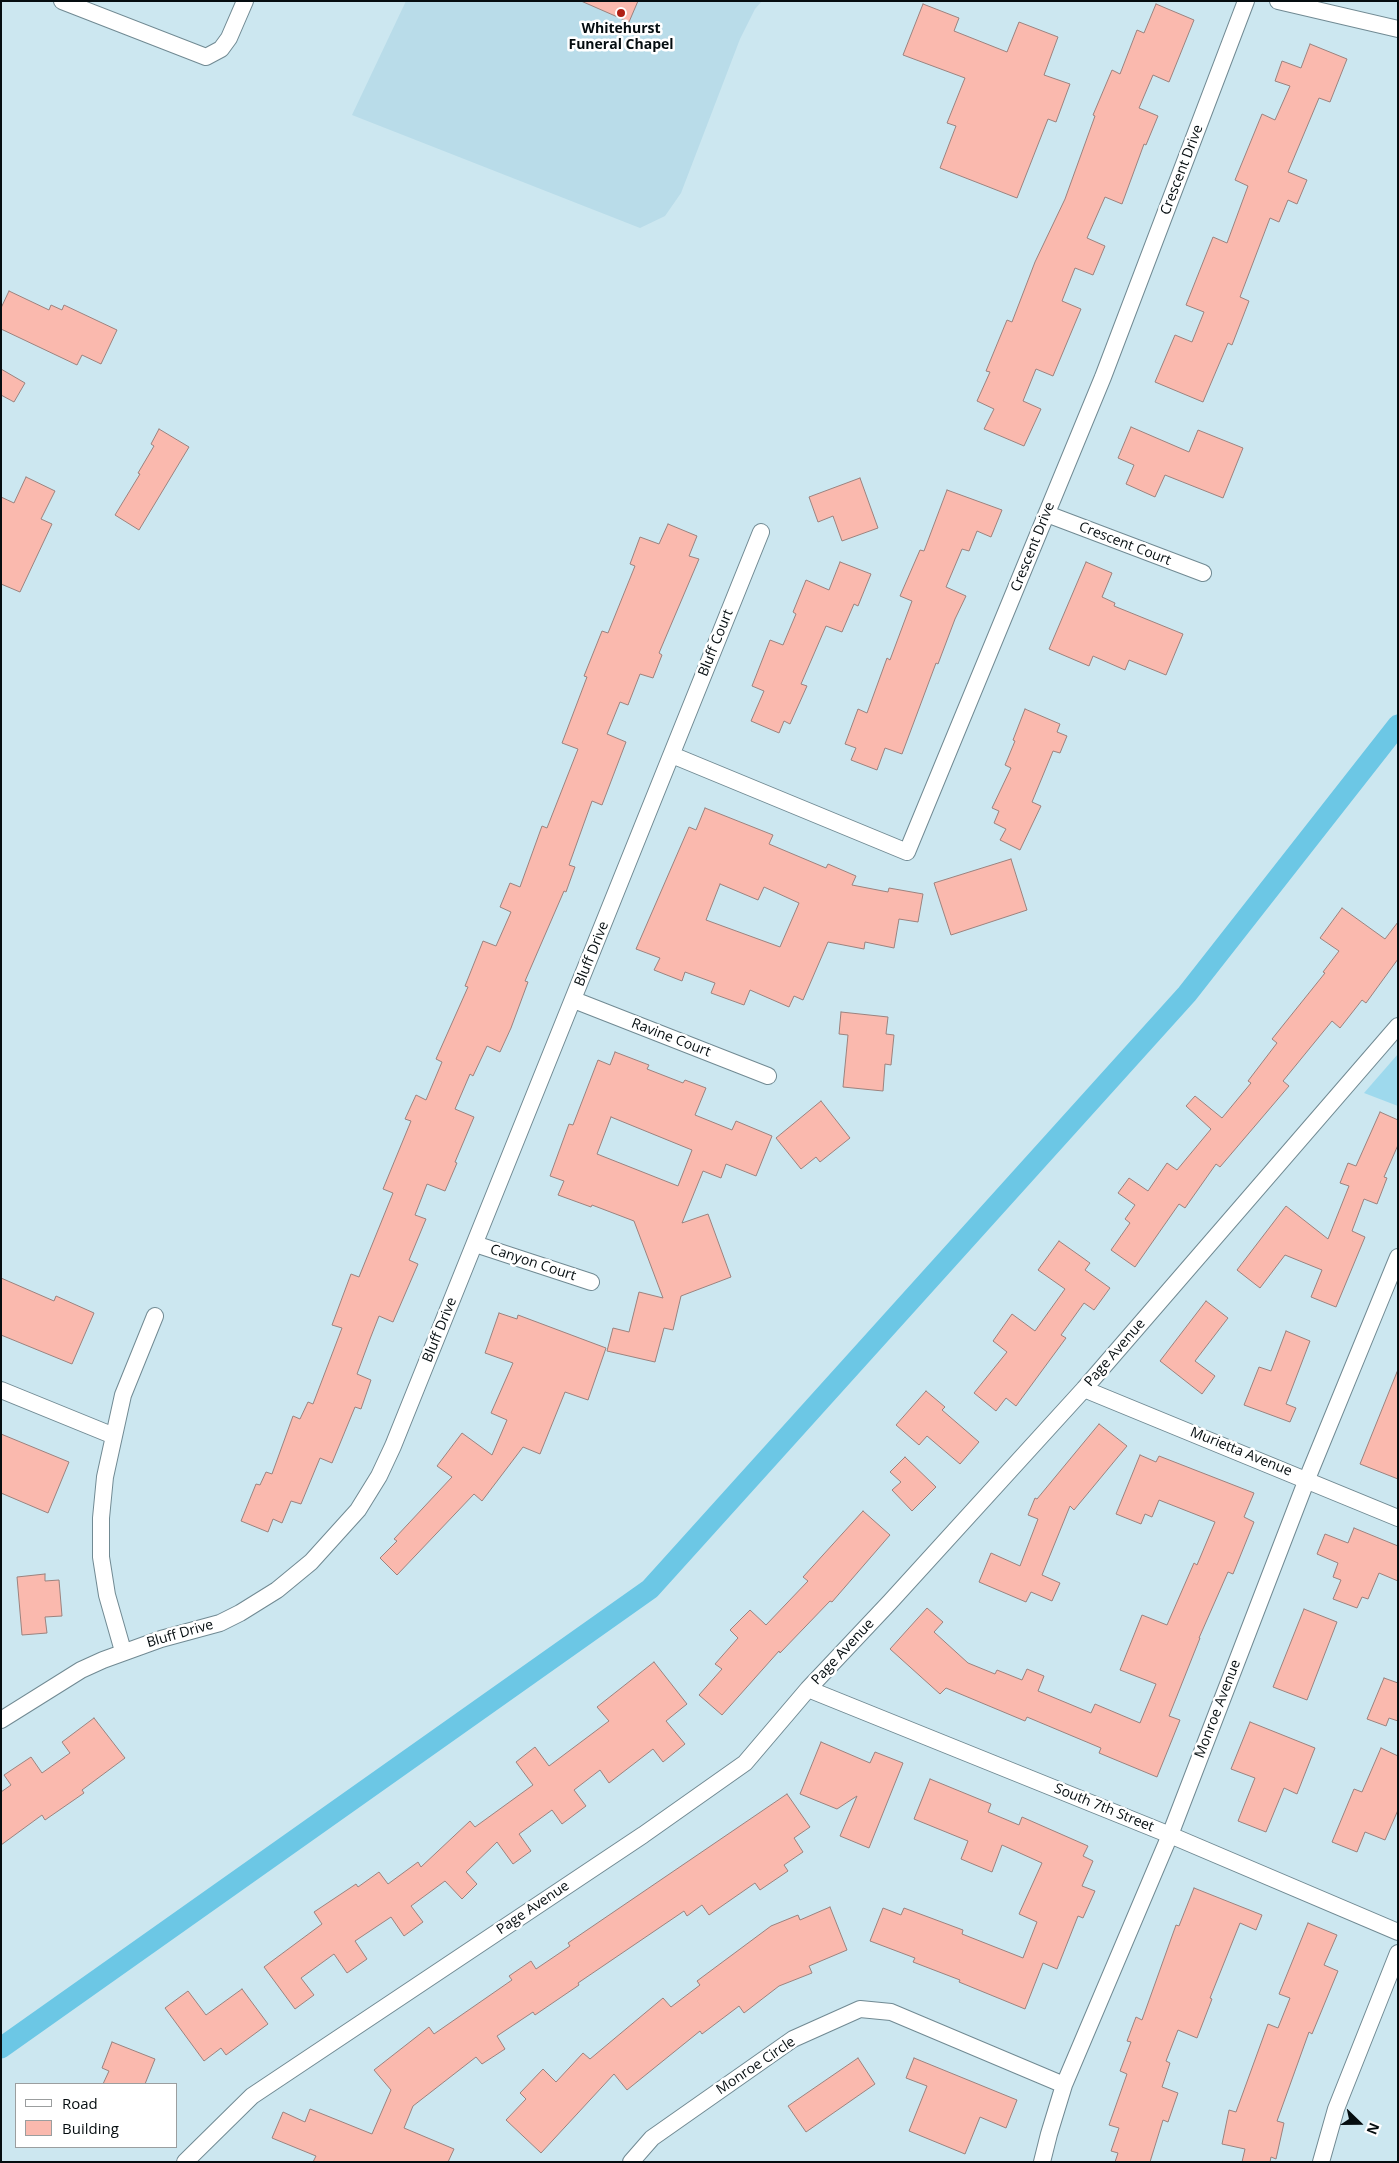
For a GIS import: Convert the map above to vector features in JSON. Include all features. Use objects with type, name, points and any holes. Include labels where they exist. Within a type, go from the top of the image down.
[{"type":"street","points":[[62,1],[206,57],[220,49],[230,38],[245,1]]},
{"type":"street","name":"Crescent Drive","points":[[672,755],[907,852],[1103,377],[1246,1]]},
{"type":"street","points":[[1278,1],[1398,29]]},
{"type":"street","name":"Crescent Court","points":[[1047,514],[1203,573]]},
{"type":"street","name":"Bluff Court","points":[[672,755],[760,532]]},
{"type":"street","name":"Bluff Drive","points":[[1,1720],[81,1670],[123,1651],[220,1623],[240,1613],[284,1584],[310,1562],[358,1510],[379,1476],[390,1453],[672,755]]},
{"type":"street","name":"Ravine Court","points":[[574,1000],[768,1076]]},
{"type":"street","name":"Page Avenue","points":[[185,2162],[252,2096],[634,1840],[745,1763],[808,1689],[1084,1389],[1398,1026]]},
{"type":"street","name":"Canyon Court","points":[[475,1244],[591,1282]]},
{"type":"street","name":"Monroe Avenue","points":[[1042,2162],[1064,2085],[1170,1835],[1307,1479],[1398,1257]]},
{"type":"street","points":[[123,1651],[107,1595],[101,1557],[101,1518],[105,1477],[123,1395],[156,1316]]},
{"type":"street","name":"Murietta Avenue","points":[[1084,1389],[1398,1518]]},
{"type":"street","points":[[1,1390],[114,1436]]},
{"type":"street","name":"South 7th Street","points":[[808,1689],[1170,1835],[1398,1932]]},
{"type":"street","points":[[1321,2162],[1336,2109],[1398,1953]]},
{"type":"street","name":"Monroe Circle","points":[[632,2162],[652,2138],[793,2039],[860,2009],[892,2012],[1064,2085]]},
{"type":"shaded area","points":[[406,1],[762,1],[755,9],[740,39],[681,193],[665,216],[640,228],[352,115]]},
{"type":"shaded area","points":[[1398,1054],[1398,1106],[1364,1093]]},
{"type":"building","name":"Whitehurst Funeral Chapel","points":[[581,1],[638,1],[629,22]]},
{"type":"building","points":[[923,4],[959,18],[954,31],[1007,52],[1019,22],[1058,37],[1044,75],[1070,84],[1056,122],[1048,119],[1017,198],[940,168],[956,126],[947,123],[965,78],[903,55]]},
{"type":"building","points":[[1156,4],[1194,20],[1169,82],[1153,75],[1139,108],[1158,116],[1146,145],[1144,144],[1122,204],[1105,197],[1087,238],[1105,246],[1093,275],[1075,268],[1062,301],[1081,309],[1053,376],[1036,369],[1023,401],[1041,409],[1024,446],[984,429],[994,409],[977,401],[990,372],[986,371],[1007,320],[1012,322],[1035,262],[1065,199],[1095,116],[1093,115],[1112,70],[1120,74],[1137,30],[1144,33]]},
{"type":"building","points":[[1310,44],[1347,59],[1330,102],[1319,98],[1288,172],[1307,180],[1297,204],[1288,200],[1279,222],[1270,218],[1240,297],[1249,301],[1232,345],[1228,343],[1203,402],[1155,382],[1175,335],[1192,342],[1204,312],[1186,305],[1213,237],[1227,243],[1248,186],[1235,180],[1262,114],[1275,120],[1290,86],[1275,81],[1282,61],[1301,68]]},
{"type":"building","points":[[9,291],[49,310],[51,305],[62,310],[64,305],[117,330],[101,364],[82,355],[77,365],[1,329],[1,308]]},
{"type":"building","points":[[1,369],[25,383],[14,402],[1,395]]},
{"type":"building","points":[[1131,427],[1189,452],[1198,430],[1243,448],[1223,498],[1165,475],[1155,497],[1126,484],[1134,465],[1118,458]]},
{"type":"building","points":[[159,429],[189,447],[139,530],[115,515],[140,474],[138,473],[154,446],[151,444]]},
{"type":"building","points":[[26,477],[55,491],[41,519],[52,524],[20,592],[1,584],[1,497],[14,503]]},
{"type":"building","points":[[860,478],[878,528],[842,541],[833,516],[818,522],[809,497]]},
{"type":"building","points":[[947,490],[1002,510],[991,537],[977,531],[969,551],[962,549],[946,587],[966,596],[938,664],[936,663],[902,754],[885,748],[877,770],[851,760],[856,748],[845,744],[858,709],[867,713],[887,658],[890,660],[912,601],[900,596],[920,550],[924,551]]},
{"type":"building","points":[[668,524],[697,536],[689,556],[699,559],[659,653],[662,655],[653,678],[640,674],[628,705],[620,702],[607,734],[626,742],[602,805],[592,801],[569,865],[575,867],[566,892],[564,891],[525,981],[528,982],[511,1028],[500,1052],[487,1046],[473,1076],[470,1074],[455,1109],[474,1117],[445,1191],[427,1184],[415,1215],[426,1219],[409,1260],[418,1264],[393,1322],[379,1316],[357,1374],[371,1380],[361,1409],[355,1407],[332,1463],[320,1458],[301,1504],[291,1501],[282,1523],[273,1519],[268,1532],[241,1521],[256,1484],[260,1485],[266,1472],[272,1474],[293,1416],[300,1419],[308,1402],[313,1404],[342,1328],[332,1325],[351,1274],[359,1277],[393,1193],[383,1189],[411,1121],[405,1119],[416,1095],[426,1100],[442,1062],[436,1059],[468,987],[465,986],[483,941],[496,946],[511,912],[500,907],[510,883],[520,887],[542,826],[547,828],[578,749],[562,743],[587,677],[584,676],[602,631],[608,633],[635,566],[630,564],[640,537],[659,544]]},
{"type":"building","points":[[840,562],[871,574],[858,606],[854,604],[842,632],[826,626],[801,684],[807,686],[790,724],[784,721],[779,733],[751,721],[764,691],[752,686],[770,640],[783,645],[796,614],[793,612],[806,580],[829,590]]},
{"type":"building","points":[[1086,562],[1112,573],[1102,597],[1115,603],[1114,606],[1183,634],[1166,675],[1129,660],[1125,670],[1093,656],[1089,666],[1049,649]]},
{"type":"building","points":[[1025,709],[1060,724],[1057,732],[1067,736],[1060,753],[1053,751],[1032,802],[1041,806],[1020,850],[1000,840],[1006,829],[994,823],[999,811],[992,808],[1011,768],[1005,765]]},
{"type":"building","points":[[705,808],[773,835],[769,844],[826,868],[828,864],[856,876],[852,885],[888,892],[889,888],[923,894],[918,922],[899,919],[894,948],[865,942],[864,949],[828,942],[803,1000],[794,996],[789,1007],[750,990],[744,1005],[711,993],[715,983],[685,972],[682,981],[654,970],[660,958],[636,949],[689,827],[696,830]],"holes":[[[720,884],[758,900],[764,887],[799,903],[780,947],[706,920]]]},
{"type":"building","points":[[1011,859],[1027,910],[951,935],[934,883]]},
{"type":"building","points":[[1342,908],[1385,939],[1398,922],[1398,959],[1366,1003],[1362,1000],[1340,1028],[1332,1021],[1283,1081],[1289,1086],[1220,1167],[1216,1164],[1185,1208],[1179,1204],[1135,1267],[1111,1250],[1130,1223],[1125,1219],[1135,1205],[1118,1193],[1129,1178],[1148,1191],[1167,1163],[1177,1170],[1211,1129],[1186,1106],[1195,1096],[1222,1118],[1251,1083],[1248,1081],[1277,1043],[1272,1039],[1325,973],[1323,972],[1339,951],[1320,938]]},
{"type":"building","points":[[841,1012],[888,1017],[886,1034],[894,1035],[891,1065],[885,1064],[883,1091],[843,1087],[848,1035],[839,1034]]},
{"type":"building","points":[[615,1052],[649,1065],[647,1069],[683,1083],[685,1080],[706,1088],[695,1115],[732,1130],[736,1121],[772,1136],[756,1176],[726,1164],[721,1178],[703,1171],[682,1223],[708,1214],[731,1277],[681,1296],[673,1330],[664,1328],[655,1362],[607,1351],[613,1328],[629,1332],[639,1292],[663,1298],[634,1221],[592,1205],[591,1207],[558,1195],[564,1181],[550,1176],[569,1124],[573,1125],[598,1060],[610,1065]],"holes":[[[611,1117],[692,1150],[678,1186],[597,1154]]]},
{"type":"building","points":[[821,1101],[850,1138],[820,1162],[816,1157],[801,1169],[776,1138]]},
{"type":"building","points":[[1380,1112],[1398,1120],[1398,1145],[1384,1177],[1387,1178],[1377,1204],[1364,1199],[1352,1231],[1365,1237],[1336,1307],[1311,1297],[1322,1270],[1285,1255],[1260,1288],[1237,1270],[1286,1206],[1328,1239],[1349,1186],[1340,1183],[1348,1163],[1356,1166]]},
{"type":"building","points":[[1059,1241],[1090,1263],[1085,1270],[1110,1288],[1094,1310],[1084,1303],[1061,1335],[1066,1338],[1016,1406],[1006,1398],[996,1411],[974,1393],[1007,1352],[993,1341],[1012,1314],[1035,1331],[1065,1289],[1038,1270]]},
{"type":"building","points":[[1,1278],[54,1301],[56,1296],[94,1313],[72,1364],[1,1335]]},
{"type":"building","points":[[1206,1301],[1228,1318],[1195,1361],[1215,1376],[1202,1394],[1160,1361]]},
{"type":"building","points":[[499,1313],[517,1319],[518,1315],[606,1348],[588,1400],[565,1392],[540,1454],[523,1447],[482,1501],[474,1494],[397,1575],[380,1558],[397,1541],[394,1539],[452,1477],[437,1466],[462,1433],[492,1455],[507,1420],[491,1413],[513,1363],[485,1353]]},
{"type":"building","points":[[1286,1331],[1310,1341],[1286,1404],[1296,1408],[1290,1422],[1244,1405],[1259,1367],[1271,1371]]},
{"type":"building","points":[[1398,1372],[1398,1479],[1360,1464]]},
{"type":"building","points":[[926,1391],[945,1407],[942,1410],[979,1442],[960,1464],[927,1436],[919,1445],[896,1425]]},
{"type":"building","points":[[1099,1424],[1127,1446],[1074,1510],[1070,1506],[1042,1575],[1060,1583],[1052,1601],[1031,1592],[1026,1602],[979,1582],[991,1553],[1020,1566],[1038,1519],[1028,1515],[1035,1498],[1037,1499]]},
{"type":"building","points":[[1,1434],[69,1462],[48,1513],[1,1493]]},
{"type":"building","points":[[1140,1455],[1156,1462],[1159,1456],[1254,1493],[1244,1517],[1254,1522],[1233,1574],[1228,1572],[1199,1638],[1169,1716],[1180,1720],[1157,1777],[1099,1753],[1101,1748],[1027,1717],[1025,1721],[946,1688],[940,1694],[890,1649],[927,1608],[943,1622],[934,1632],[968,1663],[995,1674],[997,1670],[1022,1680],[1027,1669],[1044,1676],[1038,1691],[1091,1713],[1095,1704],[1140,1723],[1156,1684],[1120,1670],[1142,1615],[1167,1625],[1194,1563],[1197,1565],[1215,1522],[1159,1500],[1152,1517],[1145,1514],[1141,1524],[1116,1514]]},
{"type":"building","points":[[905,1457],[936,1487],[912,1511],[892,1490],[901,1482],[890,1472]]},
{"type":"building","points":[[863,1511],[890,1535],[832,1602],[830,1601],[780,1653],[779,1651],[722,1715],[699,1695],[722,1669],[715,1664],[738,1638],[730,1630],[750,1610],[766,1625],[808,1581],[803,1577]]},
{"type":"building","points":[[1354,1528],[1398,1546],[1398,1581],[1379,1573],[1368,1599],[1362,1597],[1357,1608],[1333,1599],[1341,1580],[1333,1577],[1338,1563],[1317,1554],[1325,1534],[1348,1543]]},
{"type":"building","points":[[45,1574],[45,1581],[59,1580],[62,1616],[45,1617],[47,1633],[22,1635],[17,1577]]},
{"type":"building","points":[[1304,1609],[1337,1622],[1307,1700],[1273,1687]]},
{"type":"building","points":[[654,1662],[687,1704],[666,1721],[685,1744],[663,1762],[653,1749],[609,1783],[600,1770],[574,1790],[586,1806],[562,1824],[552,1810],[519,1834],[531,1851],[513,1864],[497,1842],[466,1872],[477,1884],[462,1899],[445,1881],[411,1906],[423,1922],[404,1936],[391,1917],[355,1941],[367,1959],[347,1973],[334,1954],[301,1978],[314,1995],[295,2009],[264,1967],[322,1924],[314,1912],[356,1884],[358,1887],[379,1872],[388,1884],[418,1862],[421,1867],[470,1821],[475,1827],[533,1785],[516,1762],[535,1747],[549,1766],[609,1721],[597,1707]]},
{"type":"building","points":[[1384,1678],[1398,1683],[1398,1721],[1389,1718],[1386,1726],[1367,1719]]},
{"type":"building","points":[[94,1718],[125,1758],[82,1790],[84,1793],[45,1820],[42,1815],[1,1845],[1,1792],[11,1785],[4,1775],[31,1757],[42,1773],[70,1753],[62,1742]]},
{"type":"building","points":[[1250,1722],[1315,1748],[1297,1794],[1284,1788],[1266,1832],[1238,1821],[1255,1778],[1231,1769]]},
{"type":"building","points":[[821,1742],[870,1763],[875,1752],[903,1763],[869,1848],[840,1836],[857,1796],[837,1809],[800,1794]]},
{"type":"building","points":[[1381,1748],[1398,1756],[1398,1810],[1385,1840],[1365,1832],[1357,1852],[1332,1842],[1354,1789],[1362,1792]]},
{"type":"building","points":[[930,1779],[991,1804],[988,1812],[1019,1825],[1022,1817],[1088,1846],[1083,1856],[1093,1861],[1082,1886],[1095,1891],[1083,1918],[1078,1916],[1057,1969],[1043,1963],[1025,2009],[959,1982],[960,1980],[913,1962],[915,1958],[870,1941],[883,1908],[901,1915],[904,1908],[963,1930],[962,1934],[1023,1958],[1037,1922],[1019,1914],[1042,1863],[1002,1845],[992,1872],[961,1859],[968,1841],[914,1819]]},
{"type":"building","points":[[787,1794],[810,1827],[794,1838],[803,1852],[784,1865],[788,1871],[760,1890],[755,1883],[709,1915],[702,1905],[687,1916],[684,1911],[578,1983],[579,1985],[535,2015],[533,2012],[497,2036],[505,2049],[482,2064],[476,2057],[413,2106],[404,2128],[454,2149],[448,2162],[313,2162],[316,2156],[272,2138],[283,2112],[305,2122],[310,2109],[372,2134],[391,2090],[374,2070],[429,2027],[434,2034],[512,1980],[509,1976],[531,1961],[536,1969],[570,1946],[568,1943]]},
{"type":"building","points":[[1194,1888],[1262,1915],[1256,1930],[1240,1923],[1210,1998],[1212,1999],[1197,2038],[1178,2030],[1166,2061],[1170,2063],[1162,2087],[1178,2093],[1168,2122],[1163,2120],[1150,2162],[1115,2162],[1118,2153],[1111,2151],[1119,2128],[1109,2125],[1127,2074],[1120,2071],[1131,2042],[1127,2041],[1136,2017],[1142,2020],[1176,1925],[1179,1926]]},
{"type":"building","points":[[830,1907],[847,1950],[809,1966],[812,1973],[779,1986],[744,2013],[739,2006],[702,2034],[700,2031],[627,2090],[614,2074],[541,2153],[506,2120],[526,2099],[520,2093],[543,2069],[556,2082],[583,2053],[590,2059],[663,1998],[671,2007],[700,1985],[697,1981],[771,1926],[798,1915],[800,1920]]},
{"type":"building","points":[[1308,1923],[1337,1935],[1324,1965],[1338,1971],[1312,2034],[1309,2032],[1277,2121],[1284,2123],[1276,2159],[1271,2157],[1270,2162],[1242,2162],[1245,2149],[1222,2144],[1229,2110],[1236,2112],[1268,2024],[1278,2028],[1290,1998],[1279,1994]]},
{"type":"building","points":[[242,1989],[268,2024],[226,2055],[221,2048],[204,2061],[165,2008],[188,1991],[206,2015]]},
{"type":"building","points":[[112,2042],[155,2059],[145,2083],[103,2083],[109,2071],[102,2068]]},
{"type":"building","points":[[858,2058],[875,2084],[806,2132],[788,2106]]},
{"type":"building","points":[[914,2058],[1017,2100],[1006,2128],[980,2117],[965,2154],[909,2131],[927,2086],[906,2078]]},
{"type":"waterway","points":[[1,2048],[650,1589],[1187,994],[1398,725]]},
{"type":"place","name":"Whitehurst Funeral Chapel","points":[[621,13]]}]
